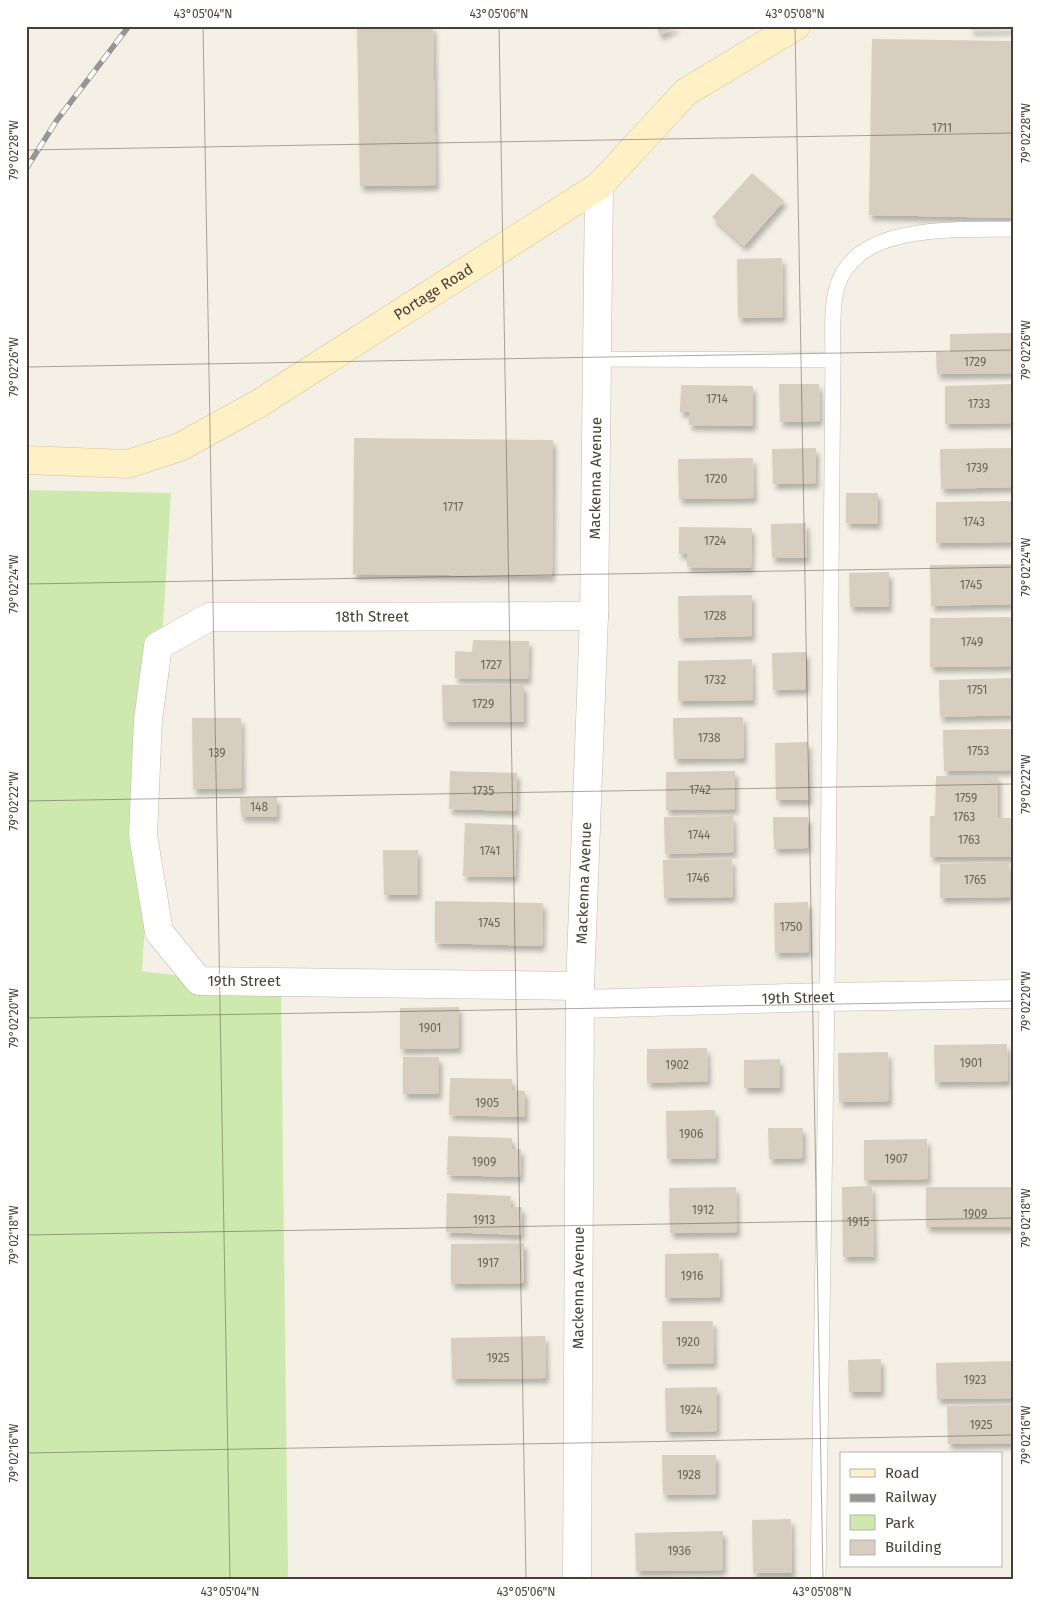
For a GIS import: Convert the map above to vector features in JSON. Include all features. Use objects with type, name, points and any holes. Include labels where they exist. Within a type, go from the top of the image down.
[{"type":"street","name":"Portage Road","points":[[26,460],[128,464],[180,448],[258,404],[598,186],[686,92],[796,26]]},
{"type":"street","name":"Mackenna Avenue","points":[[577,1579],[580,995],[594,616],[598,359],[598,186]]},
{"type":"street","name":"18th Street","points":[[158,646],[209,616],[594,616]]},
{"type":"street","name":"19th Street","points":[[158,646],[148,720],[143,835],[160,932],[199,981],[580,995],[827,996],[1014,994]]},
{"type":"lane","points":[[818,1579],[827,996],[833,360],[836,290],[842,276],[862,253],[898,235],[924,231],[1014,230]]},
{"type":"lane","points":[[598,359],[833,360]]},
{"type":"green space","points":[[26,490],[171,493],[142,971],[281,989],[288,1579],[26,1579]]},
{"type":"building","points":[[357,26],[433,26],[436,185],[360,186]]},
{"type":"building","points":[[656,26],[678,26],[660,35]]},
{"type":"building","points":[[970,26],[1014,26],[1014,29],[971,30]]},
{"type":"building","points":[[872,39],[1014,41],[1014,218],[869,215]]},
{"type":"building","points":[[752,173],[784,201],[744,246],[712,217]]},
{"type":"building","points":[[782,258],[783,317],[738,318],[737,259]]},
{"type":"building","points":[[1014,333],[1014,373],[937,374],[936,352],[950,352],[950,334]]},
{"type":"building","points":[[779,384],[819,384],[820,421],[780,422]]},
{"type":"building","points":[[1012,384],[1013,423],[945,424],[945,386]]},
{"type":"building","points":[[681,385],[753,386],[753,426],[689,425],[689,412],[680,412]]},
{"type":"building","points":[[354,438],[553,440],[552,576],[353,574]]},
{"type":"building","points":[[816,448],[816,483],[773,484],[772,449]]},
{"type":"building","points":[[1014,448],[1014,487],[941,489],[940,449]]},
{"type":"building","points":[[753,458],[754,498],[679,499],[678,459]]},
{"type":"building","points":[[846,493],[878,493],[878,524],[846,523]]},
{"type":"building","points":[[1011,501],[1012,542],[936,543],[936,502]]},
{"type":"building","points":[[806,523],[807,558],[772,558],[771,524]]},
{"type":"building","points":[[679,527],[752,528],[751,568],[687,567],[687,554],[679,554]]},
{"type":"building","points":[[1012,564],[1013,604],[931,606],[930,565]]},
{"type":"building","points":[[889,572],[889,607],[850,607],[849,573]]},
{"type":"building","points":[[752,595],[752,636],[679,638],[678,596]]},
{"type":"building","points":[[1014,617],[1014,666],[930,667],[930,618]]},
{"type":"building","points":[[473,640],[529,641],[528,679],[455,678],[455,651],[472,652]]},
{"type":"building","points":[[806,652],[806,689],[773,690],[772,653]]},
{"type":"building","points":[[752,659],[753,700],[678,701],[678,661]]},
{"type":"building","points":[[1013,678],[1014,715],[940,717],[939,680]]},
{"type":"building","points":[[442,685],[524,685],[524,722],[443,722]]},
{"type":"building","points":[[743,717],[744,758],[674,759],[673,718]]},
{"type":"building","points":[[192,718],[241,718],[242,788],[193,789]]},
{"type":"building","points":[[1014,729],[1014,770],[944,771],[943,730]]},
{"type":"building","points":[[808,742],[809,800],[776,800],[775,743]]},
{"type":"building","points":[[450,771],[517,773],[516,811],[449,809]]},
{"type":"building","points":[[735,771],[735,809],[666,810],[666,772]]},
{"type":"building","points":[[936,776],[998,776],[998,818],[1014,818],[1014,857],[930,857],[930,816],[935,816]]},
{"type":"building","points":[[277,797],[277,817],[241,817],[240,798]]},
{"type":"building","points":[[733,816],[734,852],[665,854],[664,817]]},
{"type":"building","points":[[773,817],[808,817],[808,848],[774,849]]},
{"type":"building","points":[[465,823],[517,825],[515,877],[463,876]]},
{"type":"building","points":[[383,850],[418,850],[418,895],[384,895]]},
{"type":"building","points":[[732,859],[733,897],[664,898],[663,860]]},
{"type":"building","points":[[1009,862],[1010,897],[940,898],[940,864]]},
{"type":"building","points":[[435,901],[543,903],[542,946],[435,943]]},
{"type":"building","points":[[808,902],[809,952],[775,953],[774,903]]},
{"type":"building","points":[[459,1007],[459,1048],[400,1049],[400,1008]]},
{"type":"building","points":[[1007,1044],[1008,1081],[935,1082],[934,1045]]},
{"type":"building","points":[[707,1048],[708,1081],[647,1083],[647,1049]]},
{"type":"building","points":[[888,1052],[889,1101],[839,1102],[838,1053]]},
{"type":"building","points":[[403,1057],[439,1057],[439,1094],[403,1094]]},
{"type":"building","points":[[780,1059],[780,1088],[744,1088],[744,1060]]},
{"type":"building","points":[[450,1078],[512,1079],[512,1090],[525,1091],[525,1117],[449,1115]]},
{"type":"building","points":[[715,1110],[716,1158],[667,1159],[666,1111]]},
{"type":"building","points":[[768,1128],[803,1128],[803,1158],[769,1159]]},
{"type":"building","points":[[448,1136],[512,1138],[512,1149],[521,1149],[520,1177],[447,1175]]},
{"type":"building","points":[[927,1139],[928,1179],[864,1180],[864,1140]]},
{"type":"building","points":[[872,1186],[874,1257],[843,1257],[842,1187]]},
{"type":"building","points":[[736,1187],[737,1232],[670,1233],[669,1188]]},
{"type":"building","points":[[926,1187],[1012,1187],[1012,1227],[926,1227]]},
{"type":"building","points":[[447,1193],[511,1196],[510,1207],[522,1207],[521,1235],[446,1232]]},
{"type":"building","points":[[524,1243],[524,1283],[451,1284],[451,1244]]},
{"type":"building","points":[[719,1253],[720,1297],[665,1298],[665,1254]]},
{"type":"building","points":[[662,1321],[713,1321],[714,1363],[663,1364]]},
{"type":"building","points":[[545,1336],[546,1378],[452,1379],[451,1338]]},
{"type":"building","points":[[881,1359],[881,1392],[849,1392],[848,1360]]},
{"type":"building","points":[[1012,1361],[1013,1398],[937,1399],[936,1363]]},
{"type":"building","points":[[717,1387],[717,1431],[666,1432],[665,1388]]},
{"type":"building","points":[[1014,1405],[1014,1443],[948,1444],[947,1406]]},
{"type":"building","points":[[662,1455],[716,1455],[716,1494],[663,1495]]},
{"type":"building","points":[[791,1519],[792,1573],[753,1573],[752,1520]]},
{"type":"building","points":[[723,1531],[723,1570],[636,1571],[635,1533]]},
{"type":"railway","points":[[26,169],[57,120],[129,26]]}]
